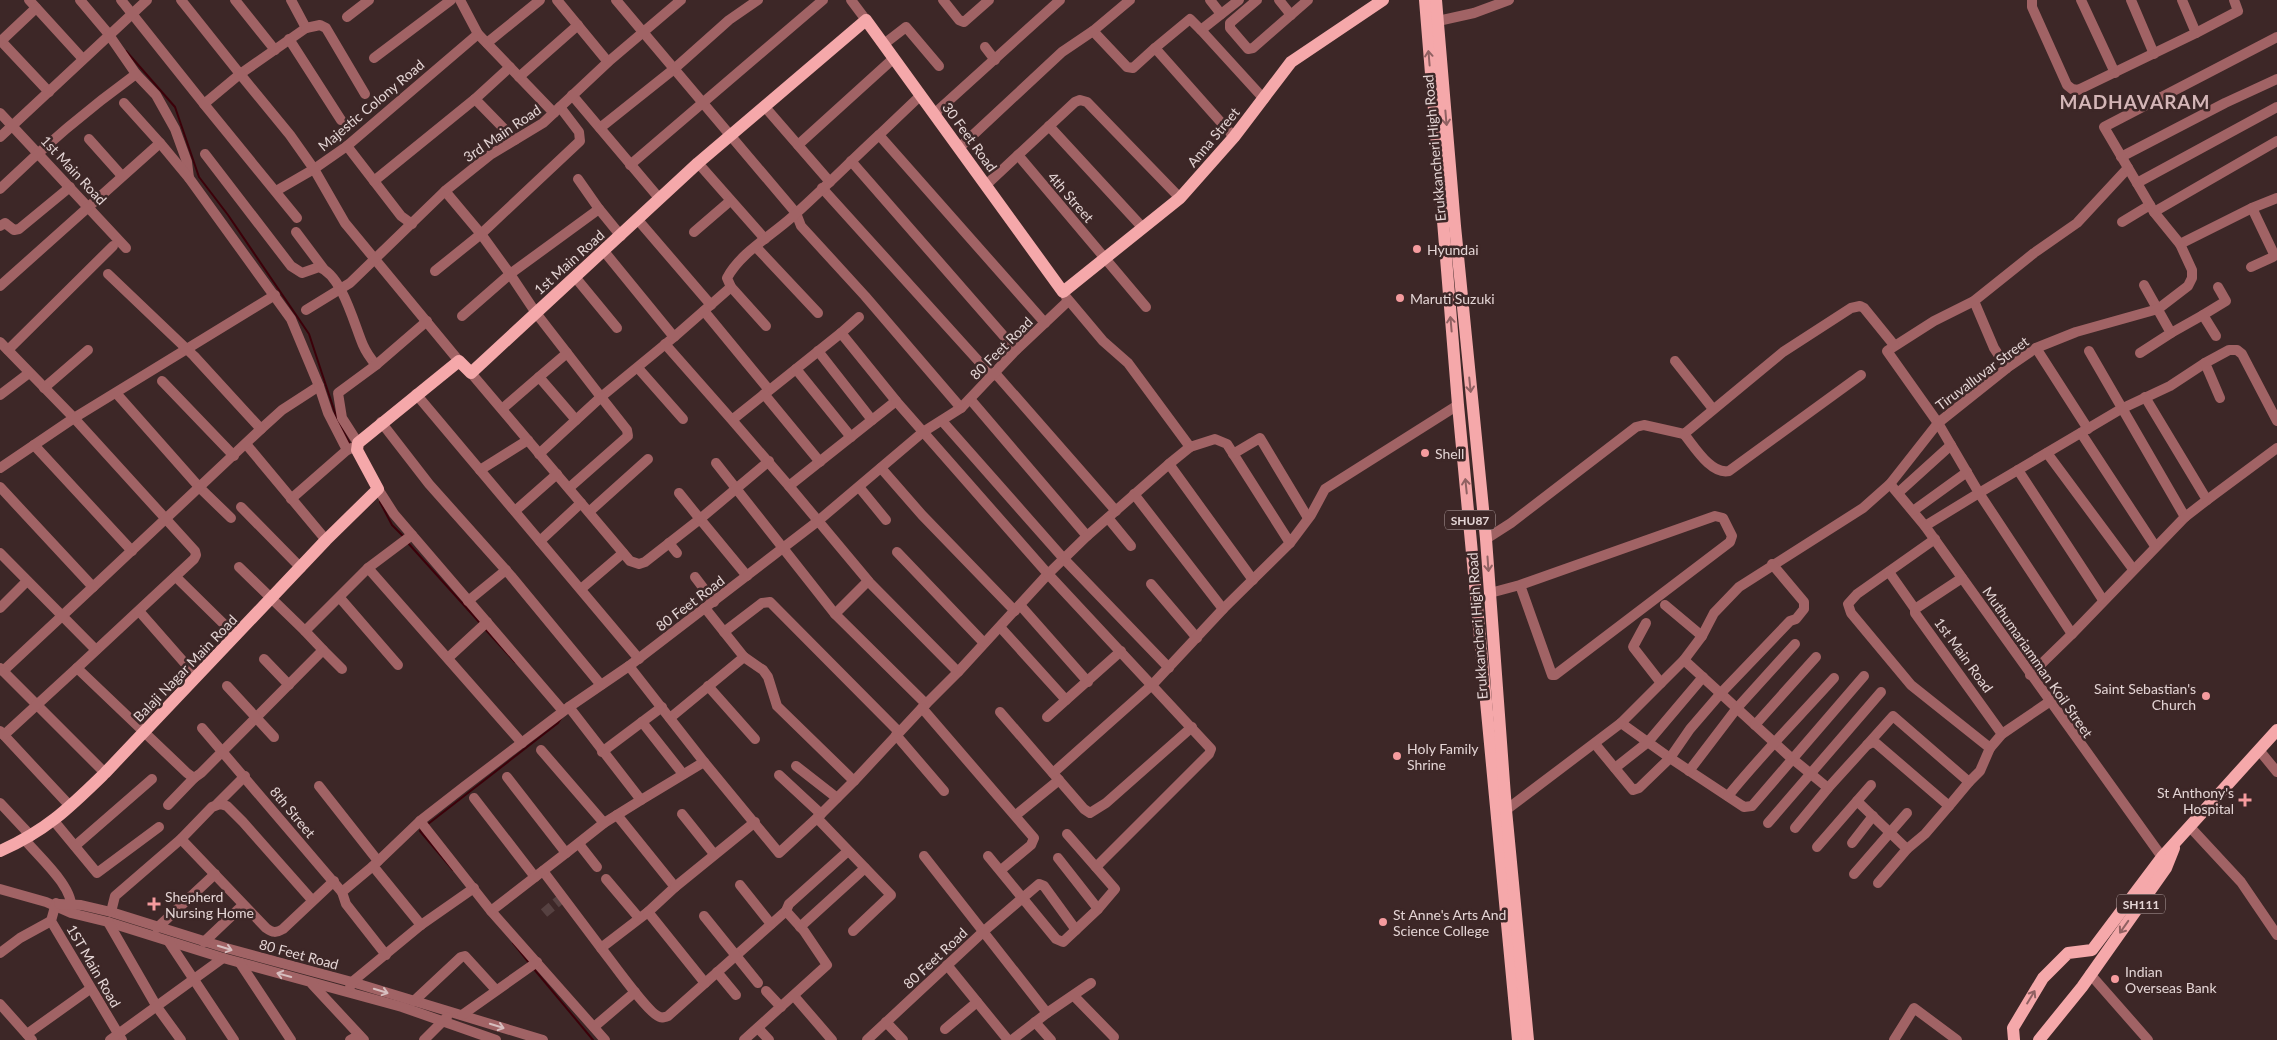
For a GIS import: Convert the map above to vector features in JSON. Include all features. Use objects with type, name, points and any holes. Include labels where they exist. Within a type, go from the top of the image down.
[{"type":"main road","name":"Anna Street","points":[[1065,297],[1104,257],[1144,228],[1180,198],[1234,137],[1291,62],[1382,0]]},
{"type":"main road","name":"SHU87","points":[[1425,0],[1458,405],[1487,629],[1509,899],[1518,1040]]},
{"type":"main road","name":"Erukkancheri High Road","points":[[1436,0],[1455,226],[1486,539],[1490,593],[1487,629],[1506,810],[1509,899],[1528,1040]]},
{"type":"main road","name":"30 Feet Road","points":[[866,20],[1065,297]]},
{"type":"main road","name":"1st Main Road","points":[[471,373],[698,163],[866,20]]},
{"type":"main road","points":[[376,491],[357,450],[353,447],[381,422],[459,361],[471,373]]},
{"type":"main road","name":"Balaji Nagar Main Road","points":[[0,851],[28,838],[54,821],[105,773],[326,540],[376,491]]},
{"type":"main road","name":"SH111","points":[[2014,1040],[2013,1028],[2043,978],[2068,953],[2092,950],[2162,858],[2277,730]]},
{"type":"main road","name":"SH111","points":[[2090,974],[2166,868],[2177,841]]},
{"type":"main road","points":[[2039,1040],[2082,987],[2090,974]]},
{"type":"street","points":[[80,0],[136,74],[156,95],[175,128],[187,162],[189,178]]},
{"type":"street","points":[[121,0],[276,190],[296,218]]},
{"type":"street","points":[[0,137],[49,92],[82,58],[147,0]]},
{"type":"street","points":[[181,0],[290,136],[314,169],[346,223],[375,261],[459,361]]},
{"type":"street","points":[[236,0],[275,50]]},
{"type":"street","points":[[291,0],[306,28]]},
{"type":"street","points":[[374,58],[451,0]]},
{"type":"street","points":[[435,271],[481,234],[580,141],[579,132],[519,77],[478,34],[460,0]]},
{"type":"street","points":[[486,43],[540,0]]},
{"type":"street","points":[[557,0],[608,62]]},
{"type":"street","points":[[616,0],[796,213],[801,226],[865,296],[961,408]]},
{"type":"street","points":[[600,128],[674,69],[729,20],[758,0]]},
{"type":"street","points":[[630,165],[823,0]]},
{"type":"street","name":"30 Feet Road","points":[[851,0],[866,20]]},
{"type":"street","points":[[943,0],[959,20],[964,22],[989,0]]},
{"type":"street","points":[[934,114],[1060,0]]},
{"type":"street","points":[[959,148],[1062,52],[1093,31],[1130,0]]},
{"type":"street","points":[[1210,0],[1221,14]]},
{"type":"street","points":[[1201,30],[1238,0]]},
{"type":"street","points":[[1257,0],[1230,23],[1230,28],[1248,49],[1253,48],[1308,0]]},
{"type":"street","points":[[1279,0],[1291,15]]},
{"type":"street","points":[[1438,21],[1474,13],[1509,0]]},
{"type":"street","points":[[2032,0],[2032,7],[2067,85],[2072,89],[2078,90],[2238,11],[2234,0]]},
{"type":"street","points":[[2081,0],[2115,73]]},
{"type":"street","points":[[2131,0],[2154,54]]},
{"type":"street","points":[[2182,0],[2196,33]]},
{"type":"street","points":[[347,17],[365,1]]},
{"type":"street","name":"3rd Main Road","points":[[306,310],[341,290],[375,261],[412,224],[422,211],[445,190],[490,155],[543,123],[608,62],[678,1]]},
{"type":"street","points":[[49,92],[0,41],[32,4],[82,58]]},
{"type":"street","points":[[1093,31],[1127,67],[1133,68],[1190,20],[1264,100]]},
{"type":"street","points":[[884,44],[908,23],[939,66]]},
{"type":"street","points":[[204,104],[240,74],[306,28],[320,25],[326,28],[365,94]]},
{"type":"street","points":[[519,77],[578,25]]},
{"type":"street","name":"Majestic Colony Road","points":[[276,190],[314,169],[347,146],[478,34]]},
{"type":"street","points":[[2277,37],[2104,128],[2152,208],[2180,244],[2252,208],[2277,198]]},
{"type":"street","points":[[289,40],[341,120]]},
{"type":"street","points":[[985,47],[995,60]]},
{"type":"street","points":[[1155,48],[1234,137]]},
{"type":"street","points":[[798,146],[894,58]]},
{"type":"street","points":[[374,180],[476,99],[510,67]]},
{"type":"street","points":[[0,189],[37,153],[82,115],[136,74]]},
{"type":"street","points":[[2121,157],[2225,103],[2277,79]]},
{"type":"street","points":[[572,95],[659,198]]},
{"type":"street","points":[[766,326],[731,287],[728,278],[730,273],[921,95]]},
{"type":"street","points":[[476,99],[515,140]]},
{"type":"street","points":[[986,185],[1075,102],[1080,100],[1087,102],[1180,198]]},
{"type":"street","points":[[124,103],[189,178],[291,319],[319,386],[328,413],[353,447]]},
{"type":"street","points":[[765,107],[798,146],[826,185],[993,374],[1112,514],[1131,546]]},
{"type":"street","points":[[2137,183],[2277,107]]},
{"type":"street","name":"1st Main Road","points":[[0,113],[126,248]]},
{"type":"street","points":[[1049,126],[1144,228]]},
{"type":"street","points":[[879,135],[1045,323]]},
{"type":"street","points":[[88,139],[122,176]]},
{"type":"street","points":[[2122,222],[2277,141]]},
{"type":"street","points":[[0,286],[160,143]]},
{"type":"street","points":[[347,146],[401,216],[412,224]]},
{"type":"street","points":[[205,154],[291,266],[302,273],[316,267],[323,268]]},
{"type":"street","name":"4th Street","points":[[1018,155],[1146,307]]},
{"type":"street","points":[[852,161],[1016,350]]},
{"type":"street","points":[[698,163],[765,239]]},
{"type":"street","points":[[2072,634],[1979,493],[1938,423],[1887,351],[1934,321],[1974,302],[2034,253],[2077,223],[2128,168]]},
{"type":"street","points":[[578,179],[621,236]]},
{"type":"street","points":[[0,212],[2,224],[14,230],[19,229],[70,187]]},
{"type":"street","points":[[445,190],[481,234],[536,313],[626,430],[628,436],[569,488]]},
{"type":"street","points":[[694,232],[730,201]]},
{"type":"street","points":[[2251,267],[2273,257],[2274,254],[2252,208]]},
{"type":"street","points":[[462,316],[510,274],[599,209]]},
{"type":"street","points":[[638,220],[707,308],[766,392],[820,462]]},
{"type":"street","points":[[296,232],[341,290],[363,346],[376,365]]},
{"type":"street","name":"Tiruvalluvar Street","points":[[1506,810],[1621,723],[1684,660],[1702,636],[1714,613],[1739,587],[1772,564],[1862,508],[1890,484],[1938,423],[2007,368],[2036,348],[2076,332],[2158,309],[2188,286],[2192,278],[2192,270],[2180,244]]},
{"type":"street","points":[[8,350],[113,246]]},
{"type":"street","points":[[756,247],[818,314]]},
{"type":"street","points":[[603,250],[674,337]]},
{"type":"street","points":[[108,274],[186,349],[261,429]]},
{"type":"street","points":[[575,277],[617,328]]},
{"type":"street","points":[[2144,286],[2171,333]]},
{"type":"street","points":[[539,454],[601,398],[731,287]]},
{"type":"street","points":[[2140,353],[2226,301],[2218,287]]},
{"type":"street","points":[[0,468],[74,418],[275,295]]},
{"type":"street","points":[[1065,297],[1103,341],[1128,363],[1190,448]]},
{"type":"street","name":"80 Feet Road","points":[[342,892],[522,743],[639,659],[714,602],[783,549],[923,432],[943,422],[961,408],[1016,350],[1045,323],[1065,297]]},
{"type":"street","points":[[1974,302],[1994,348],[2007,368]]},
{"type":"street","points":[[1684,434],[1784,352],[1851,308],[1860,306],[1864,308],[1894,345]]},
{"type":"street","points":[[2203,314],[2216,336]]},
{"type":"street","points":[[732,420],[859,317]]},
{"type":"street","points":[[353,447],[342,418],[338,393],[376,365],[427,321]]},
{"type":"street","points":[[841,333],[896,401],[1048,574],[1210,744],[1212,749],[1209,754],[1096,867]]},
{"type":"street","points":[[0,342],[74,418],[166,519],[196,555],[176,577],[37,705],[2,733],[70,806]]},
{"type":"street","points":[[665,344],[769,461],[868,581],[958,672]]},
{"type":"street","points":[[2036,348],[2084,431],[2155,546]]},
{"type":"street","points":[[44,388],[88,350]]},
{"type":"street","points":[[1925,526],[2121,409],[2170,386],[2229,350],[2237,350],[2242,354],[2277,421]]},
{"type":"street","points":[[2089,351],[2185,517]]},
{"type":"street","points":[[818,352],[872,420]]},
{"type":"street","points":[[502,409],[567,354]]},
{"type":"street","points":[[1675,362],[1713,409]]},
{"type":"street","points":[[2205,363],[2220,398]]},
{"type":"street","points":[[638,368],[683,419]]},
{"type":"street","points":[[796,369],[851,437]]},
{"type":"street","points":[[0,395],[29,373]]},
{"type":"street","points":[[471,373],[630,561],[639,564],[645,562],[700,519],[769,461]]},
{"type":"street","points":[[1486,539],[1511,523],[1636,427],[1644,425],[1684,434],[1715,469],[1724,472],[1729,471],[1861,375]]},
{"type":"street","points":[[539,378],[576,420]]},
{"type":"street","points":[[162,381],[234,456]]},
{"type":"street","points":[[105,773],[2,670],[282,410],[319,386]]},
{"type":"street","points":[[116,393],[200,488],[231,518]]},
{"type":"street","points":[[416,394],[639,659]]},
{"type":"street","points":[[2145,398],[2207,500]]},
{"type":"street","points":[[970,399],[1087,536]]},
{"type":"street","points":[[790,486],[896,401]]},
{"type":"street","points":[[1016,816],[1153,684],[1223,609],[1290,543],[1308,518],[1325,489],[1458,405]]},
{"type":"street","points":[[381,422],[429,484],[506,570],[601,685]]},
{"type":"street","points":[[943,422],[1064,558],[1169,668]]},
{"type":"street","points":[[1233,454],[1260,438],[1282,478],[1308,518]]},
{"type":"street","points":[[629,666],[704,762],[779,853],[854,781],[897,733],[958,672],[1064,558],[1134,494],[1190,448],[1218,439],[1224,441],[1290,543]]},
{"type":"street","points":[[480,470],[528,440]]},
{"type":"street","points":[[246,444],[326,540]]},
{"type":"street","points":[[1898,493],[1951,444]]},
{"type":"street","points":[[34,445],[132,551]]},
{"type":"street","points":[[291,499],[353,447]]},
{"type":"street","points":[[2030,674],[2072,634],[2185,517],[2277,448]]},
{"type":"street","points":[[2047,453],[2133,569]]},
{"type":"street","points":[[589,512],[648,459]]},
{"type":"street","points":[[716,463],[835,614],[924,706],[1030,832],[1033,841],[1001,870]]},
{"type":"street","points":[[1169,464],[1253,580]]},
{"type":"street","points":[[881,468],[922,515],[1017,608],[1088,682]]},
{"type":"street","points":[[2018,470],[2104,600]]},
{"type":"street","points":[[1913,512],[1967,472]]},
{"type":"street","points":[[515,511],[557,474]]},
{"type":"street","name":"Muthumariamman Koil Street","points":[[1890,484],[1925,526],[2162,858]]},
{"type":"street","points":[[0,487],[93,587]]},
{"type":"street","points":[[859,487],[886,520]]},
{"type":"street","points":[[376,491],[394,514],[408,538],[468,601],[484,625],[602,752],[641,800]]},
{"type":"street","points":[[679,493],[747,576]]},
{"type":"street","points":[[1134,494],[1223,609]]},
{"type":"street","points":[[540,541],[581,503]]},
{"type":"street","points":[[241,507],[301,568]]},
{"type":"street","points":[[1490,593],[1520,585],[1715,516],[1723,518],[1732,536],[1730,542],[1555,675],[1552,674],[1520,585]]},
{"type":"street","points":[[305,631],[368,568],[408,538]]},
{"type":"street","points":[[1935,540],[1852,598],[1848,604],[1852,613],[1911,684],[1990,748]]},
{"type":"street","points":[[669,543],[677,553]]},
{"type":"street","points":[[897,552],[984,643]]},
{"type":"street","points":[[580,589],[623,553]]},
{"type":"street","points":[[1,557],[96,650]]},
{"type":"street","points":[[1595,744],[1632,789],[1636,790],[1670,758],[1690,729],[1721,693],[1790,621],[1796,619],[1804,609],[1804,602],[1772,564]]},
{"type":"street","points":[[239,567],[342,669]]},
{"type":"street","points":[[368,568],[522,743]]},
{"type":"street","points":[[468,601],[506,570]]},
{"type":"street","name":"1st Main Road","points":[[1889,572],[1915,609],[1915,613],[2002,734]]},
{"type":"street","points":[[176,577],[236,636]]},
{"type":"street","points":[[695,577],[714,602]]},
{"type":"street","points":[[1915,609],[1962,578]]},
{"type":"street","points":[[0,608],[27,581]]},
{"type":"street","points":[[835,614],[868,581]]},
{"type":"street","points":[[1151,584],[1197,638]]},
{"type":"street","points":[[340,598],[398,665]]},
{"type":"street","points":[[724,632],[762,603],[770,602],[897,733],[944,791]]},
{"type":"street","points":[[1665,605],[1702,636]]},
{"type":"street","points":[[705,608],[744,657],[762,670],[768,677],[777,706],[854,781]]},
{"type":"street","points":[[139,611],[196,676]]},
{"type":"street","points":[[1646,623],[1633,646],[1661,683]]},
{"type":"street","points":[[448,658],[484,625]]},
{"type":"street","points":[[1000,627],[1066,700]]},
{"type":"street","points":[[1689,771],[1737,708],[1795,644]]},
{"type":"street","points":[[168,805],[323,650]]},
{"type":"street","points":[[1047,717],[1121,651]]},
{"type":"street","points":[[670,718],[744,657]]},
{"type":"street","points":[[1755,725],[1816,657]]},
{"type":"street","points":[[264,659],[289,684]]},
{"type":"street","points":[[1684,660],[1775,744],[1828,788]]},
{"type":"street","points":[[77,668],[187,774],[194,778]]},
{"type":"street","points":[[1621,723],[1728,796],[1744,806],[1752,806],[1864,676]]},
{"type":"street","points":[[1614,768],[1648,742],[1703,677]]},
{"type":"street","points":[[1728,796],[1756,762],[1775,744],[1834,678]]},
{"type":"street","points":[[227,686],[274,737]]},
{"type":"street","points":[[708,686],[755,739]]},
{"type":"street","points":[[1768,824],[1880,692]]},
{"type":"street","points":[[1878,883],[1907,849],[1925,834],[1980,770],[1990,748],[2002,734],[2049,702]]},
{"type":"street","points":[[602,752],[662,707]]},
{"type":"street","points":[[1000,712],[1086,811],[1094,812],[1192,727]]},
{"type":"street","points":[[1795,828],[1828,788],[1893,716],[1969,782]]},
{"type":"street","points":[[642,722],[683,774]]},
{"type":"street","name":"8th Street","points":[[202,728],[223,750],[334,881],[342,892],[346,904],[386,955]]},
{"type":"street","points":[[1867,745],[1873,742],[1877,744],[1949,806]]},
{"type":"street","points":[[541,750],[604,823]]},
{"type":"street","points":[[2259,750],[2277,772]]},
{"type":"street","points":[[491,911],[604,823],[704,762]]},
{"type":"street","points":[[796,766],[837,798]]},
{"type":"street","points":[[779,775],[891,895],[853,931]]},
{"type":"street","points":[[181,1040],[158,1006],[110,917],[115,896],[181,839],[245,776]]},
{"type":"street","points":[[507,777],[566,854]]},
{"type":"street","points":[[75,846],[152,779]]},
{"type":"street","points":[[1817,847],[1871,785]]},
{"type":"street","points":[[319,786],[420,924]]},
{"type":"street","points":[[474,798],[562,898],[635,992],[655,1015],[660,1018],[668,1016],[786,911],[789,904],[848,851]]},
{"type":"street","points":[[1856,801],[1907,849]]},
{"type":"street","points":[[0,804],[67,889],[71,909]]},
{"type":"street","points":[[217,804],[227,806],[243,822],[312,900]]},
{"type":"street","points":[[1854,874],[1907,813]]},
{"type":"street","points":[[682,814],[714,854]]},
{"type":"street","points":[[617,815],[675,887]]},
{"type":"street","points":[[1852,843],[1873,816]]},
{"type":"street","points":[[54,821],[97,873],[159,827]]},
{"type":"street","points":[[601,948],[648,912],[675,887],[754,822]]},
{"type":"street","points":[[423,825],[470,891],[491,911],[533,964],[605,1040]]},
{"type":"street","points":[[2190,827],[2241,882],[2277,935]]},
{"type":"street","points":[[988,856],[1059,941],[1064,941],[1098,909],[1115,888],[1067,834]]},
{"type":"street","points":[[181,839],[266,928],[277,932],[334,881]]},
{"type":"street","points":[[579,844],[597,868]]},
{"type":"street","points":[[924,856],[1047,1012]]},
{"type":"street","points":[[1058,858],[1098,909]]},
{"type":"street","points":[[800,927],[865,868]]},
{"type":"street","points":[[157,928],[214,874]]},
{"type":"street","points":[[606,879],[639,918]]},
{"type":"street","name":"80 Feet Road","points":[[867,1040],[984,930],[1041,884],[1076,930]]},
{"type":"street","points":[[740,886],[771,924]]},
{"type":"street","name":"80 Feet Road","points":[[0,889],[71,909],[157,928],[352,982],[414,1001],[496,1040]]},
{"type":"street","points":[[348,993],[352,982],[386,955],[420,924],[470,891]]},
{"type":"street","name":"1ST Main Road","points":[[52,904],[51,921],[117,1038]]},
{"type":"street","points":[[204,942],[243,905]]},
{"type":"street","points":[[744,1040],[827,965],[786,911]]},
{"type":"street","points":[[648,912],[705,983]]},
{"type":"street","points":[[704,916],[758,983]]},
{"type":"street","name":"80 Feet Road","points":[[110,917],[169,942],[240,963],[348,993],[447,1017],[462,1015],[544,1040]]},
{"type":"street","points":[[0,954],[20,938],[51,921]]},
{"type":"street","points":[[169,942],[234,1040]]},
{"type":"street","points":[[414,1001],[461,957],[465,956],[496,990]]},
{"type":"street","points":[[117,1038],[223,958]]},
{"type":"street","points":[[240,963],[291,1040]]},
{"type":"street","points":[[462,1015],[533,964]]},
{"type":"street","points":[[946,965],[1008,1040]]},
{"type":"street","points":[[717,972],[736,995]]},
{"type":"street","points":[[2090,974],[2148,1040]]},
{"type":"street","points":[[311,982],[358,1038]]},
{"type":"street","points":[[1012,1040],[1047,1012],[1091,983]]},
{"type":"street","points":[[0,1004],[29,1037],[90,989]]},
{"type":"street","points":[[766,991],[781,1007]]},
{"type":"street","points":[[594,1027],[635,992]]},
{"type":"street","points":[[794,996],[832,1040]]},
{"type":"street","points":[[1074,996],[1114,1037]]},
{"type":"street","points":[[945,1029],[977,1002]]},
{"type":"street","points":[[1894,1040],[1914,1008],[1957,1040]]},
{"type":"street","points":[[424,1040],[447,1017]]},
{"type":"street","points":[[886,1022],[903,1040]]},
{"type":"street","points":[[1035,1022],[1051,1040]]},
{"type":"street","points":[[758,1028],[769,1040]]},
{"type":"street","points":[[510,1040],[518,1032]]},
{"type":"waterway","points":[[126,51],[175,107],[199,177],[228,215],[309,334],[337,419],[350,444]]},
{"type":"waterway","points":[[380,502],[392,525],[404,537]]},
{"type":"waterway","points":[[408,543],[480,623]]},
{"type":"waterway","points":[[485,629],[515,662]]},
{"type":"waterway","points":[[428,824],[558,723],[562,717]]},
{"type":"waterway","points":[[422,828],[420,831],[453,870]]},
{"type":"waterway","points":[[513,943],[529,963]]},
{"type":"waterway","points":[[534,969],[593,1040]]},
{"type":"tunnel","points":[[544,913],[561,899]]},
{"type":"place","name":"Hyundai","points":[[1417,249]]},
{"type":"place","name":"Maruti Suzuki","points":[[1400,298]]},
{"type":"place","name":"Shell","points":[[1425,453]]},
{"type":"place","name":"Saint Sebastian's Church","points":[[2206,696]]},
{"type":"place","name":"Holy Family Shrine","points":[[1397,756]]},
{"type":"place","name":"St Anthony's Hospital","points":[[2245,800]]},
{"type":"place","name":"Shepherd Nursing Home","points":[[154,904]]},
{"type":"place","name":"St Anne's Arts And Science College","points":[[1383,922]]},
{"type":"place","name":"Indian Overseas Bank","points":[[2115,979]]},
{"type":"district","name":"MADHAVARAM","points":[[2135,101]]}]
